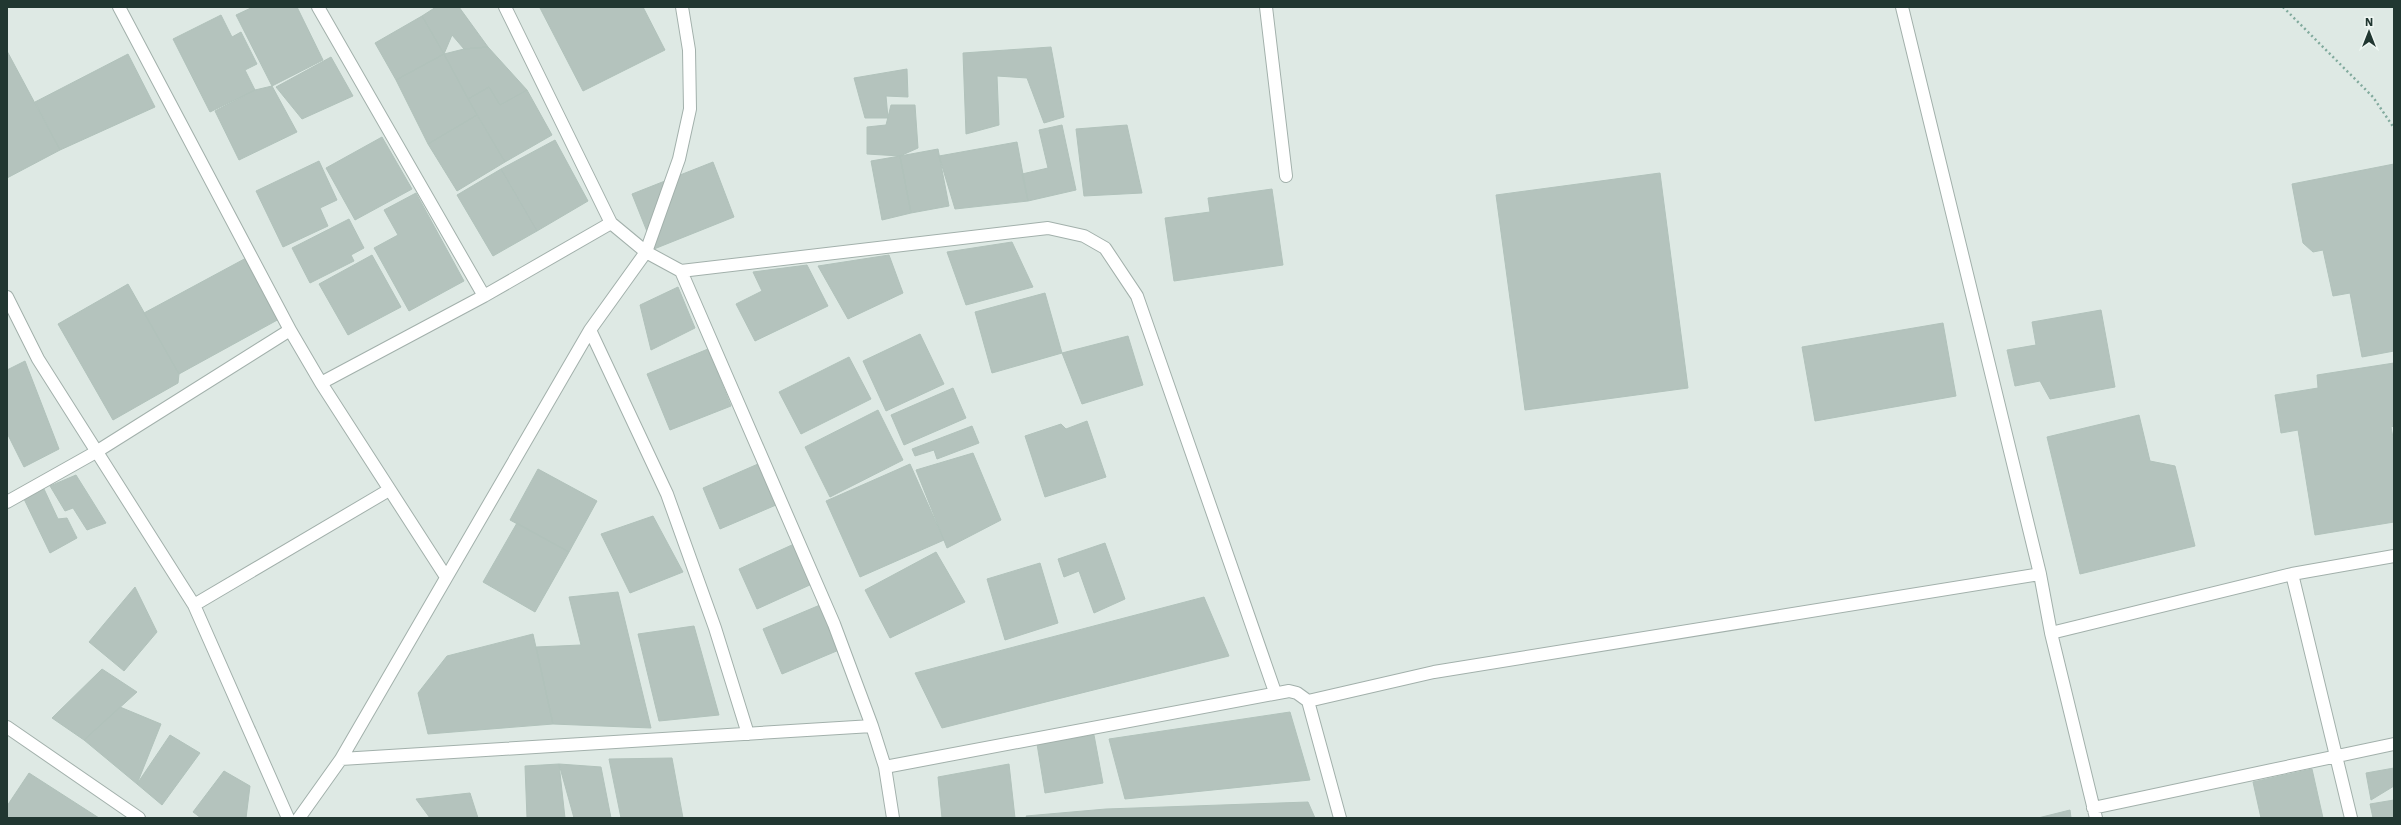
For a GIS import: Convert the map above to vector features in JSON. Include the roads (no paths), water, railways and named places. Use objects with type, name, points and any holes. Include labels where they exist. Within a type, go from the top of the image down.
[{"type":"street","points":[[118,7],[290,330],[321,383],[446,578]]},
{"type":"street","points":[[318,7],[484,296]]},
{"type":"street","points":[[505,7],[611,223],[646,252],[680,271],[1048,228],[1084,236],[1105,248],[1137,296],[1275,692]]},
{"type":"street","points":[[299,818],[341,759],[590,330],[646,252],[679,159],[690,109],[689,50],[682,7]]},
{"type":"street","points":[[1266,7],[1286,176]]},
{"type":"street","points":[[1902,7],[2040,574],[2051,633],[2094,813],[2336,756],[2394,744]]},
{"type":"street","points":[[321,383],[484,296],[611,223]]},
{"type":"street","points":[[680,271],[834,624],[872,726],[885,767],[893,818]]},
{"type":"street","points":[[7,297],[38,359],[194,605],[288,818]]},
{"type":"street","points":[[7,502],[96,452],[290,330]]},
{"type":"street","points":[[590,330],[668,494],[715,628],[748,734]]},
{"type":"street","points":[[194,605],[389,490]]},
{"type":"street","points":[[2051,633],[2292,574],[2394,556]]},
{"type":"street","points":[[1308,701],[1434,672],[2040,574]]},
{"type":"street","points":[[2292,574],[2351,818]]},
{"type":"street","points":[[885,767],[1275,692],[1289,691],[1297,693],[1308,701],[1340,818]]},
{"type":"street","points":[[341,759],[872,726]]},
{"type":"street","points":[[7,727],[139,818]]}]
